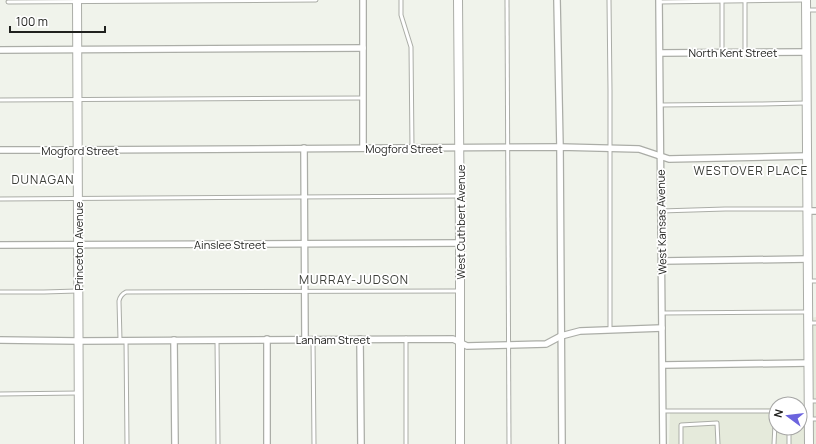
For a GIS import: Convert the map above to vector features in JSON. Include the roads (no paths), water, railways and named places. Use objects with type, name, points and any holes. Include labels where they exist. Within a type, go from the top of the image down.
[{"type":"street","points":[[363,0],[363,148]]},
{"type":"street","name":"West Cuthbert Avenue","points":[[458,0],[460,444]]},
{"type":"street","points":[[558,0],[562,444]]},
{"type":"street","points":[[806,0],[807,156],[811,211],[808,259],[812,281],[808,312],[812,323],[809,364],[812,401],[809,444]]},
{"type":"street","name":"Princeton Avenue","points":[[77,1],[79,444]]},
{"type":"street","name":"West Kansas Avenue","points":[[659,1],[664,444]]},
{"type":"street","points":[[0,50],[363,48]]},
{"type":"street","name":"North Kent Street","points":[[660,53],[806,52]]},
{"type":"street","points":[[807,84],[816,84]]},
{"type":"street","name":"Mogford Street","points":[[0,150],[560,147],[639,149],[668,159],[807,156]]},
{"type":"street","points":[[304,148],[305,339]]},
{"type":"street","name":"Ainslee Street","points":[[0,245],[460,243]]},
{"type":"street","points":[[662,261],[808,259]]},
{"type":"street","name":"Lanham Street","points":[[0,340],[79,341],[406,338],[453,339],[467,346],[508,346],[546,344],[561,336],[580,331],[662,328]]},
{"type":"street","points":[[267,339],[267,444]]},
{"type":"street","points":[[360,339],[360,444]]},
{"type":"street","points":[[174,340],[175,444]]},
{"type":"street","points":[[663,365],[809,364]]},
{"type":"lane","points":[[8,2],[316,0]]},
{"type":"lane","points":[[401,0],[401,15],[411,47],[412,148]]},
{"type":"lane","points":[[507,0],[509,444]]},
{"type":"lane","points":[[609,0],[610,330]]},
{"type":"lane","points":[[659,1],[722,2],[806,0]]},
{"type":"lane","points":[[745,1],[745,52]]},
{"type":"lane","points":[[722,2],[722,52]]},
{"type":"lane","points":[[806,10],[816,10]]},
{"type":"lane","points":[[0,100],[363,98]]},
{"type":"lane","points":[[660,105],[807,103]]},
{"type":"lane","points":[[0,199],[460,196]]},
{"type":"lane","points":[[661,211],[725,209],[811,211]]},
{"type":"lane","points":[[127,444],[123,340],[119,301],[122,294],[126,292],[460,290]]},
{"type":"lane","points":[[0,292],[79,291]]},
{"type":"lane","points":[[662,314],[808,312]]},
{"type":"lane","points":[[406,338],[406,444]]},
{"type":"lane","points":[[313,339],[314,444]]},
{"type":"lane","points":[[217,340],[218,444]]},
{"type":"lane","points":[[0,394],[79,393]]},
{"type":"lane","points":[[663,411],[768,411]]},
{"type":"lane","points":[[681,444],[681,425],[717,423],[718,444]]},
{"type":"district","name":"WESTOVER PLACE","points":[[751,170]]},
{"type":"district","name":"DUNAGAN","points":[[43,179]]},
{"type":"district","name":"MURRAY-JUDSON","points":[[354,279]]}]
